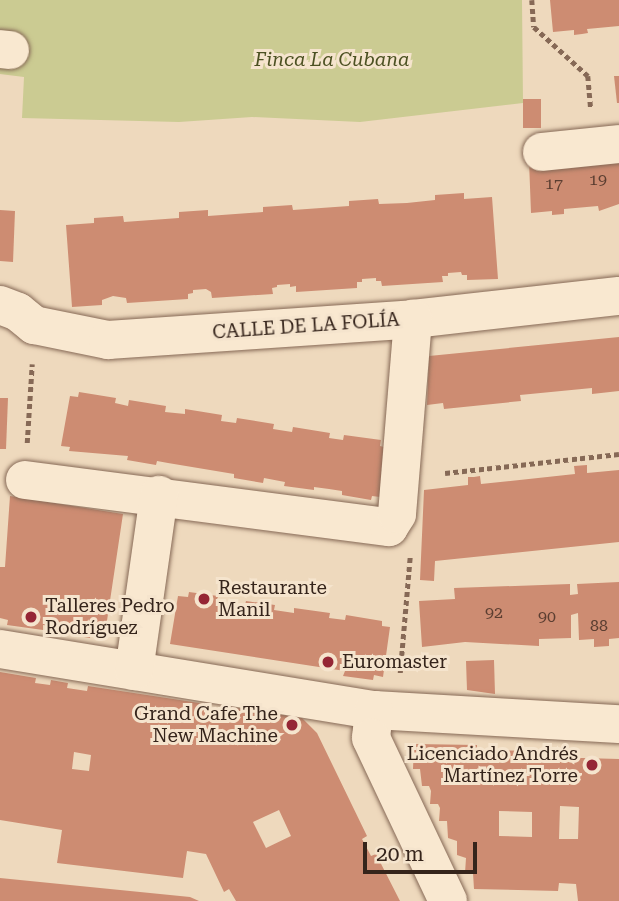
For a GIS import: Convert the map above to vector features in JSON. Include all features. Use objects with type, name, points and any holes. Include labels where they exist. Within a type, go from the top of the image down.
[{"type":"street","points":[[542,152],[606,146]]},
{"type":"street","name":"CALLE DE LA FOLÍA","points":[[0,305],[18,312],[34,325],[108,340],[413,319],[619,296]]},
{"type":"street","points":[[25,480],[159,495],[389,527],[397,514],[413,319]]},
{"type":"street","points":[[134,671],[159,495]]},
{"type":"street","points":[[0,649],[385,711],[619,724]]},
{"type":"street","points":[[385,711],[371,738],[448,901]]},
{"type":"path","points":[[532,0],[534,27],[589,76],[606,146]]},
{"type":"path","points":[[25,480],[34,325]]},
{"type":"path","points":[[445,473],[619,454]]},
{"type":"path","points":[[385,711],[412,543],[397,514]]},
{"type":"green space","name":"Finca La Cubana","points":[[0,0],[522,0],[523,103],[360,122],[252,117],[179,122],[22,118],[24,77],[0,74]]},
{"type":"building","points":[[550,0],[619,0],[619,26],[587,29],[588,33],[574,35],[574,30],[553,32]]},
{"type":"building","points":[[614,76],[619,76],[619,103],[617,103]]},
{"type":"building","points":[[523,99],[541,99],[541,128],[523,128]]},
{"type":"building","points":[[619,151],[619,204],[599,211],[598,206],[564,209],[564,214],[552,215],[552,211],[531,213],[529,161]]},
{"type":"building","points":[[464,193],[464,199],[492,197],[498,279],[467,280],[467,275],[462,275],[461,272],[442,276],[443,282],[382,286],[381,281],[376,281],[376,278],[362,279],[362,282],[357,282],[357,288],[296,292],[296,286],[290,287],[290,284],[277,285],[272,288],[273,294],[212,298],[211,292],[206,289],[193,290],[193,293],[188,294],[188,299],[127,303],[126,298],[113,296],[102,300],[102,305],[72,307],[66,225],[94,223],[94,218],[123,216],[124,222],[179,218],[179,212],[208,210],[208,216],[263,212],[263,207],[292,205],[293,210],[349,206],[349,201],[378,199],[379,204],[407,203],[435,200],[435,195]]},
{"type":"building","points":[[0,210],[15,211],[13,262],[0,261]]},
{"type":"building","points":[[619,337],[619,391],[592,394],[592,388],[520,395],[521,401],[444,409],[443,403],[427,405],[429,356]]},
{"type":"building","points":[[79,392],[116,398],[115,403],[128,406],[129,400],[166,406],[165,412],[185,414],[185,409],[222,415],[221,421],[236,423],[237,418],[274,424],[273,429],[292,432],[293,427],[330,433],[329,438],[343,440],[344,435],[381,440],[380,446],[388,448],[380,497],[372,496],[371,500],[342,495],[342,491],[284,486],[285,482],[264,478],[263,483],[234,478],[234,474],[157,461],[156,465],[127,460],[128,456],[69,451],[70,447],[61,446],[70,396],[78,397]]},
{"type":"building","points":[[0,398],[8,398],[6,449],[0,449]]},
{"type":"building","points":[[587,465],[587,473],[619,470],[619,542],[435,561],[434,581],[420,580],[424,490],[468,485],[468,477],[480,476],[481,484],[575,474],[574,466]]},
{"type":"building","points":[[10,496],[123,514],[105,634],[91,632],[90,638],[54,632],[55,627],[43,625],[43,630],[7,625],[8,620],[0,618],[0,567],[5,567]]},
{"type":"building","points":[[619,582],[619,638],[609,639],[609,646],[594,647],[594,639],[579,640],[578,613],[571,615],[571,638],[539,639],[539,646],[465,642],[422,647],[419,601],[455,599],[454,588],[570,584],[570,595],[578,594],[577,584]]},
{"type":"building","points":[[189,592],[218,596],[217,602],[245,605],[246,601],[275,605],[274,610],[294,613],[294,608],[330,613],[329,618],[345,620],[346,615],[382,621],[382,626],[390,627],[383,677],[374,675],[373,680],[343,676],[345,671],[170,644],[178,596],[188,597]]},
{"type":"building","points":[[494,660],[495,694],[467,690],[466,661]]},
{"type":"building","points":[[0,672],[36,678],[35,683],[50,685],[51,680],[68,683],[67,688],[87,691],[88,686],[206,704],[206,709],[223,712],[224,706],[302,718],[317,733],[367,836],[362,839],[371,856],[376,854],[400,901],[236,901],[229,889],[224,892],[206,854],[187,851],[183,878],[57,863],[62,830],[0,820]],"holes":[[[74,752],[91,755],[89,771],[72,769]],[[279,810],[291,836],[266,848],[253,822]]]},
{"type":"building","points":[[414,744],[477,745],[477,750],[546,751],[546,757],[619,759],[619,901],[578,901],[576,884],[559,883],[558,891],[474,889],[473,873],[465,873],[466,858],[457,855],[457,841],[448,838],[447,821],[439,821],[440,808],[438,804],[430,804],[429,786],[422,786],[420,769],[413,769]],"holes":[[[560,806],[579,807],[578,839],[559,839]],[[499,811],[532,812],[532,837],[499,836]]]},
{"type":"building","points":[[0,878],[190,897],[199,901],[0,901]]},
{"type":"place","name":"Restaurante Manil","points":[[204,599]]},
{"type":"place","name":"Talleres Pedro Rodríguez","points":[[31,617]]},
{"type":"place","name":"Euromaster","points":[[328,662]]},
{"type":"place","name":"Grand Cafe The New Machine","points":[[292,725]]},
{"type":"place","name":"Licenciado Andrés Martínez Torre","points":[[592,765]]}]
